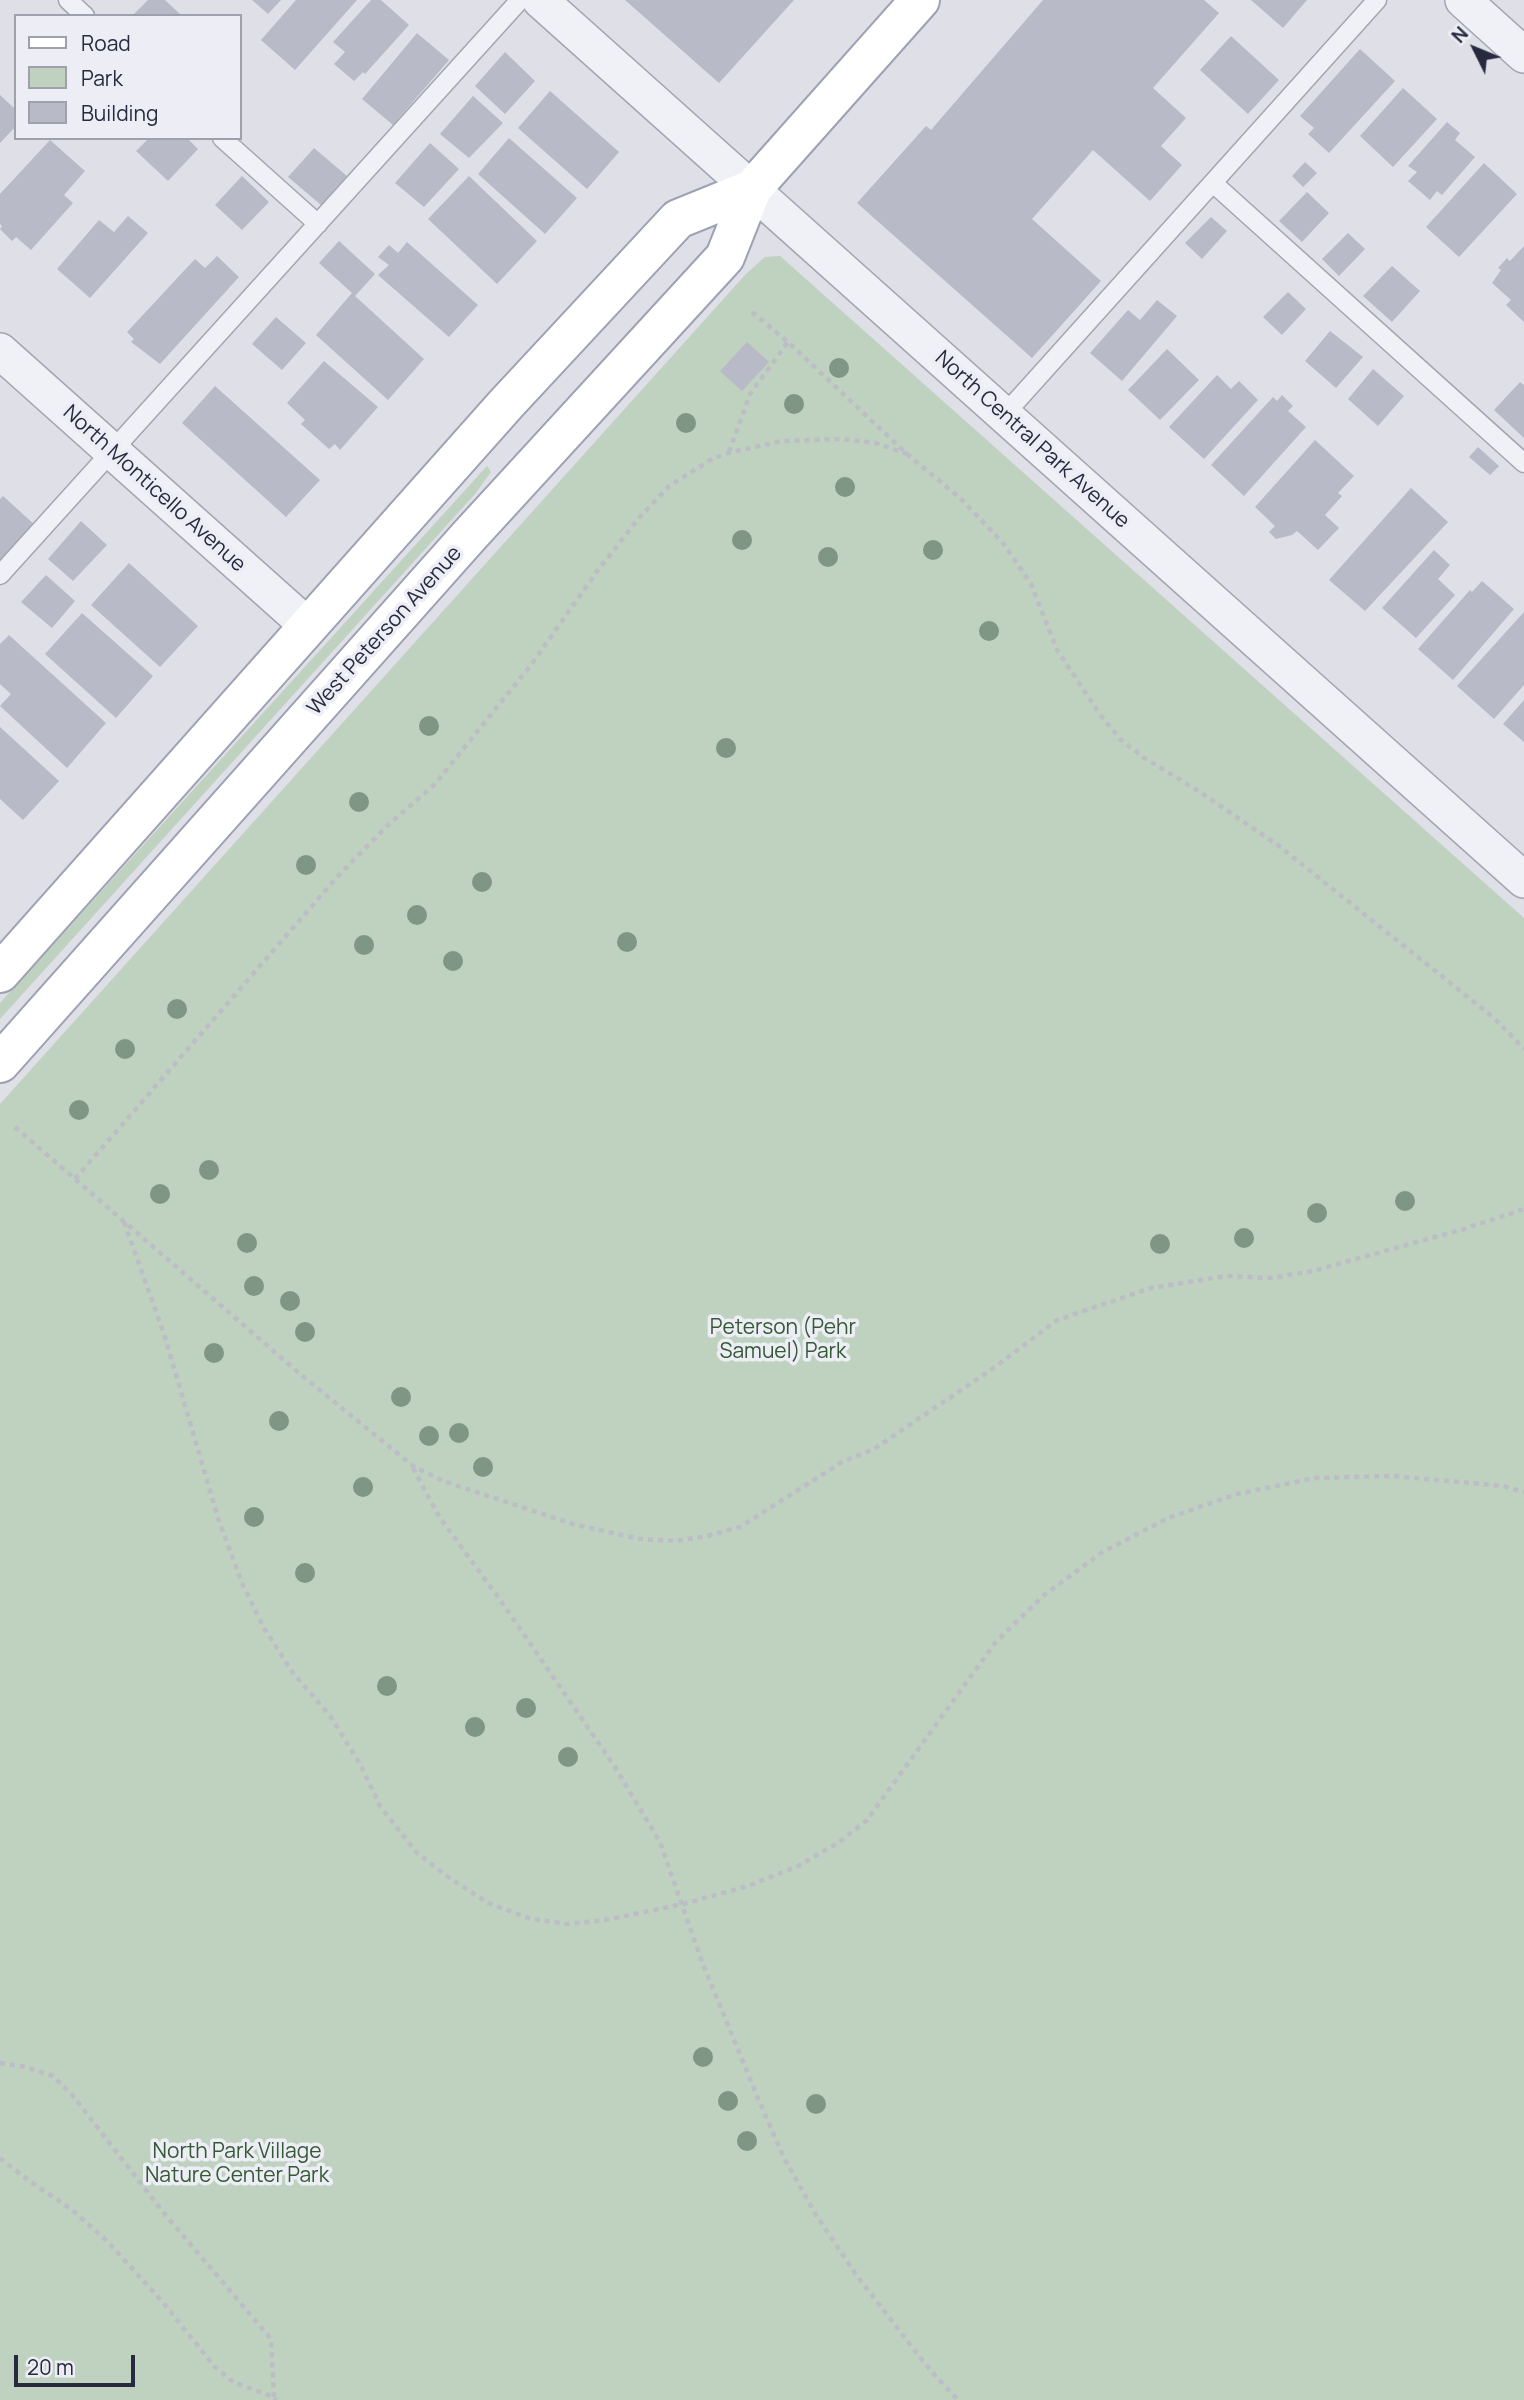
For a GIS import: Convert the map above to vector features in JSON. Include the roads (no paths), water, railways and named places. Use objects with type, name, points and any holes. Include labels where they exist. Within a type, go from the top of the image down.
[{"type":"main road","name":"West Peterson Avenue","points":[[0,1063],[469,536],[724,257],[752,189],[920,0]]},
{"type":"main road","name":"West Peterson Avenue","points":[[0,973],[506,404],[678,219],[752,189]]},
{"type":"street","name":"North Central Park Avenue","points":[[540,0],[1524,880]]},
{"type":"street","points":[[1463,0],[1524,55]]},
{"type":"street","name":"North Monticello Avenue","points":[[0,351],[309,627]]},
{"type":"lane","points":[[68,0],[83,14]]},
{"type":"lane","points":[[0,575],[520,0]]},
{"type":"lane","points":[[1004,415],[1377,0]]},
{"type":"lane","points":[[224,140],[318,224]]},
{"type":"lane","points":[[1213,183],[1524,463]]},
{"type":"park label","name":"Peterson (Pehr Samuel) Park","points":[[783,1340]]},
{"type":"park label","name":"North Park Village Nature Center Park","points":[[237,2164]]}]
